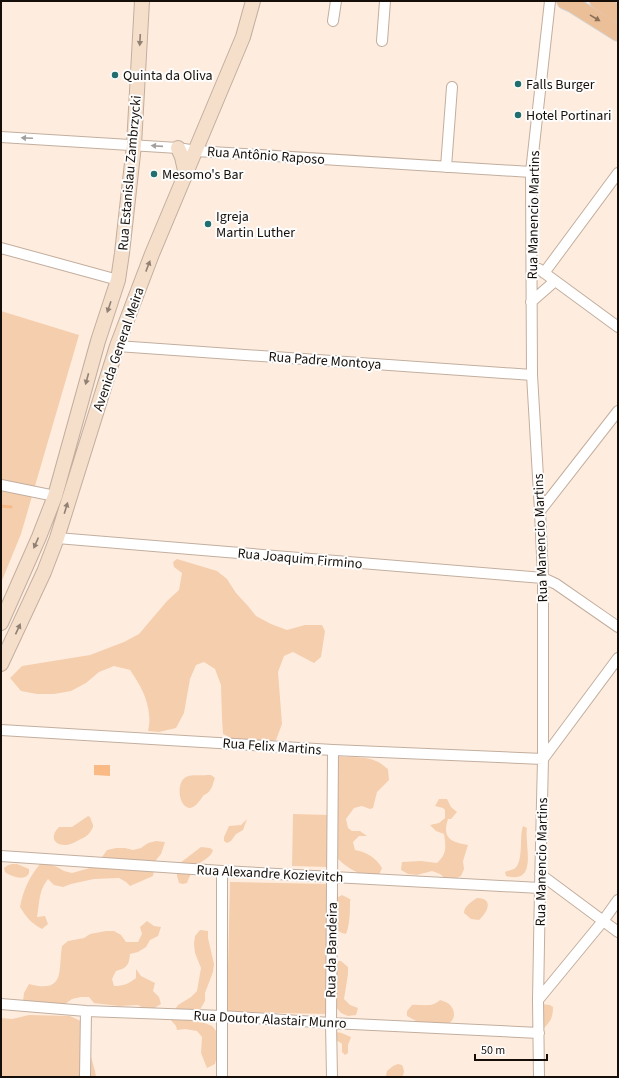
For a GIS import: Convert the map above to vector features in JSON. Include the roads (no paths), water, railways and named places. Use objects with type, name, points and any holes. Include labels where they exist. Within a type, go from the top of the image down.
[{"type":"main road","name":"Rua Estanislau Zambrzycki","points":[[98,341],[118,280],[122,253],[134,145],[142,1]]},
{"type":"main road","name":"Avenida General Meira","points":[[243,37],[248,1]]},
{"type":"main road","name":"Avenida General Meira","points":[[1,664],[44,572],[57,538],[117,346],[152,254],[243,37],[253,1]]},
{"type":"main road","points":[[565,1],[618,33]]},
{"type":"main road","points":[[598,1],[618,14]]},
{"type":"main road","points":[[178,148],[186,174]]},
{"type":"main road","name":"Avenida General Meira","points":[[1,623],[39,537],[55,496],[98,341]]},
{"type":"main road","points":[[98,341],[117,346]]},
{"type":"street","points":[[333,21],[336,1]]},
{"type":"street","points":[[382,41],[385,1]]},
{"type":"street","name":"Rua Manencio Martins","points":[[539,1077],[538,1000],[543,759],[543,578],[532,375],[531,172],[550,1]]},
{"type":"street","points":[[446,167],[452,87]]},
{"type":"street","name":"Rua Antônio Raposo","points":[[1,137],[531,172]]},
{"type":"street","points":[[544,273],[618,173]]},
{"type":"street","points":[[1,248],[118,280]]},
{"type":"street","points":[[531,263],[618,328]]},
{"type":"street","points":[[531,302],[555,280]]},
{"type":"street","name":"Rua Padre Montoya","points":[[117,346],[532,375]]},
{"type":"street","points":[[540,511],[618,411]]},
{"type":"street","points":[[1,485],[55,496]]},
{"type":"street","name":"Rua Joaquim Firmino","points":[[57,538],[543,578]]},
{"type":"street","points":[[543,578],[556,584],[618,627]]},
{"type":"street","points":[[543,759],[618,658]]},
{"type":"street","name":"Rua Felix Martins","points":[[1,730],[333,750],[543,759]]},
{"type":"street","name":"Rua da Bandeira","points":[[332,1077],[333,750]]},
{"type":"street","name":"Rua Alexandre Kozievitch","points":[[1,856],[222,871],[540,888]]},
{"type":"street","points":[[222,871],[222,1077]]},
{"type":"street","points":[[540,874],[618,932]]},
{"type":"street","points":[[538,1000],[603,921],[618,900]]},
{"type":"street","name":"Rua Doutor Alastair Munro","points":[[1,1004],[86,1011],[222,1016],[539,1033]]},
{"type":"street","points":[[85,1077],[86,1011]]},
{"type":"waterway","points":[[1,506],[11,507]]},
{"type":"place","name":"Quinta da Oliva","points":[[115,75]]},
{"type":"place","name":"Falls Burger","points":[[518,84]]},
{"type":"place","name":"Hotel Portinari","points":[[518,115]]},
{"type":"place","name":"Mesomo's Bar","points":[[154,174]]},
{"type":"place","name":"Igreja Martin Luther","points":[[208,224]]}]
